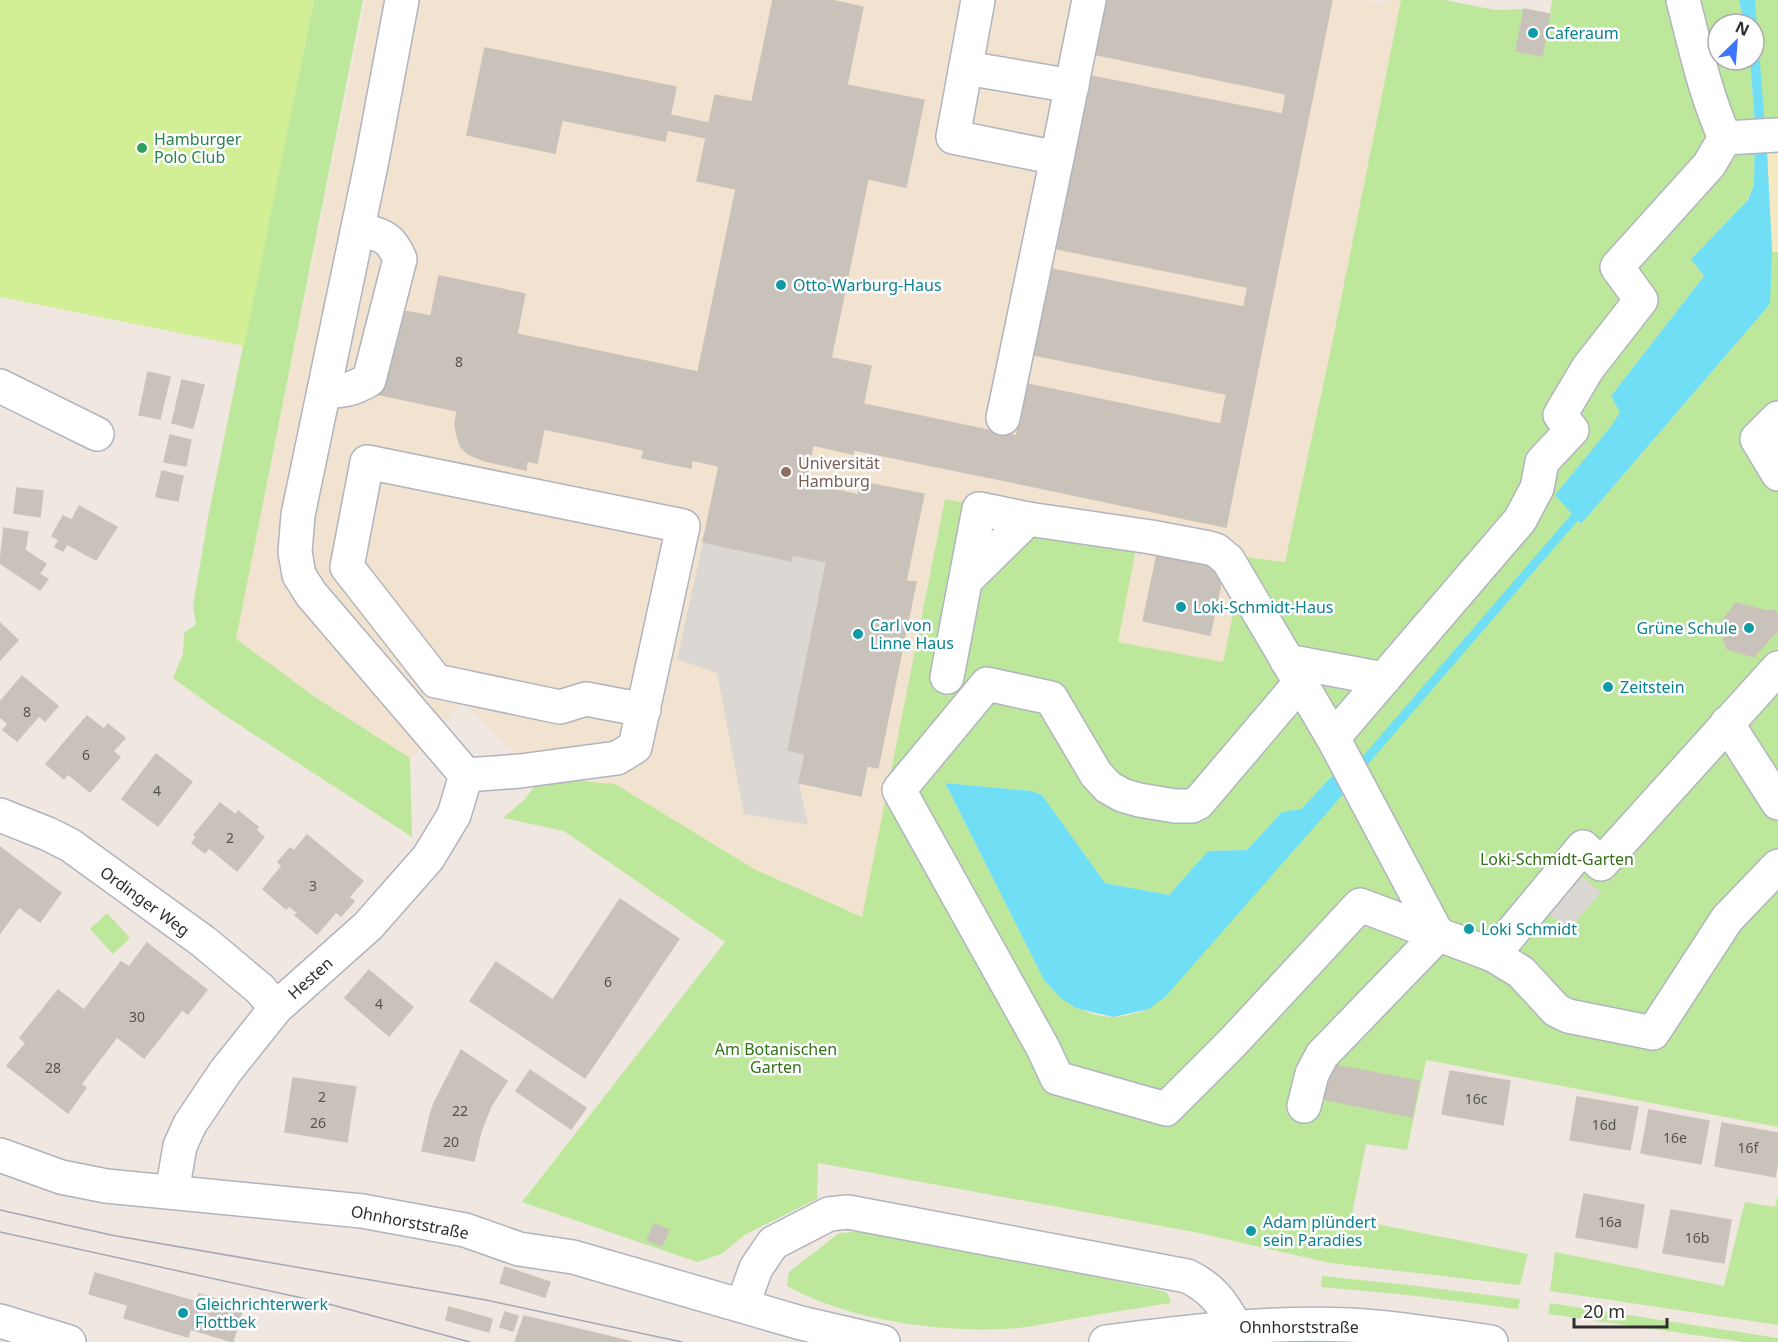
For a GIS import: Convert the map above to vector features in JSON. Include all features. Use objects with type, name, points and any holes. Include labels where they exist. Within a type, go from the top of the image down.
[{"type":"street","points":[[402,0],[298,515],[295,552],[299,575],[311,594],[466,775],[520,771],[617,758],[635,747],[644,710],[683,525],[367,462],[347,567],[436,681],[560,707],[586,699],[644,710]]},
{"type":"street","points":[[978,0],[953,137],[1058,158]]},
{"type":"street","points":[[1002,418],[1058,158],[1089,0]]},
{"type":"street","points":[[1683,0],[1716,119],[1756,137]]},
{"type":"street","points":[[966,68],[1072,86]]},
{"type":"street","points":[[1334,738],[1520,520],[1537,488],[1542,462],[1572,430],[1560,415],[1588,368],[1641,300],[1617,267],[1703,172],[1718,152],[1756,137]]},
{"type":"street","points":[[324,391],[338,392],[369,380],[400,259],[394,245],[385,237],[357,229]]},
{"type":"street","points":[[0,386],[98,435]]},
{"type":"street","points":[[1778,418],[1758,439],[1778,474]]},
{"type":"street","points":[[931,751],[967,579],[979,509],[1216,550],[1227,560],[1334,738],[1438,935]]},
{"type":"street","points":[[1493,955],[1583,847],[1601,864],[1778,668]]},
{"type":"street","points":[[1294,672],[1384,679]]},
{"type":"street","points":[[947,677],[1051,698],[1096,774],[1114,791],[1148,802],[1186,807],[1198,803],[1294,672]]},
{"type":"street","points":[[987,684],[899,790],[1038,1039],[1057,1078],[1166,1109],[1233,1042],[1360,905],[1493,955],[1521,972],[1556,1010],[1568,1016],[1653,1033],[1727,919],[1778,866]]},
{"type":"street","points":[[1727,723],[1778,803]]},
{"type":"street","name":"Hesten","points":[[172,1192],[180,1146],[190,1124],[225,1072],[276,1008],[368,926],[429,858],[454,815],[466,775]]},
{"type":"street","name":"Ordinger Weg","points":[[0,815],[70,845],[204,942],[260,989],[276,1008]]},
{"type":"street","points":[[1305,1106],[1312,1074],[1322,1055],[1438,935]]},
{"type":"street","name":"Ohnhorststraße","points":[[0,1155],[62,1177],[106,1186],[362,1211],[465,1230],[519,1249],[573,1257],[743,1304],[801,1323],[883,1342]]},
{"type":"street","points":[[743,1304],[756,1268],[773,1243],[830,1214],[848,1212],[1187,1276],[1200,1282],[1217,1297],[1234,1326]]},
{"type":"street","points":[[0,1321],[69,1342]]},
{"type":"street","name":"Ohnhorststraße","points":[[1106,1342],[1234,1326],[1350,1325],[1491,1342]]},
{"type":"shaded area","name":"Universität Hamburg","points":[[366,0],[1366,0],[1385,5],[1386,0],[1401,0],[1332,344],[1285,563],[1245,557],[1223,662],[1118,642],[1138,538],[945,499],[862,918],[755,869],[541,778],[463,702],[410,758],[318,699],[235,640]]},
{"type":"shaded area","points":[[703,542],[790,560],[792,555],[827,562],[788,750],[805,754],[799,783],[808,825],[744,814],[717,673],[677,659]]},
{"type":"shaded area","points":[[1576,872],[1601,892],[1569,930],[1544,910]]},
{"type":"green space","name":"Hamburger Polo Club","points":[[0,0],[314,0],[244,346],[0,297]]},
{"type":"green space","points":[[314,0],[363,0],[236,639],[318,699],[410,758],[412,837],[221,713],[173,678],[183,654],[184,633],[196,624],[193,606],[209,512]]},
{"type":"green space","name":"Loki-Schmidt-Garten","points":[[1401,0],[1444,0],[1495,10],[1524,9],[1550,14],[1552,0],[1739,0],[1742,12],[1706,12],[1706,72],[1751,72],[1755,124],[1754,185],[1747,201],[1691,259],[1704,276],[1611,396],[1621,412],[1556,494],[1581,524],[1770,304],[1759,72],[1766,72],[1766,12],[1756,12],[1755,0],[1778,0],[1778,1127],[1426,1060],[1407,1150],[1366,1144],[1351,1219],[1528,1254],[1520,1285],[1330,1263],[1194,1232],[818,1163],[817,1199],[746,1234],[721,1254],[697,1262],[522,1202],[725,942],[564,831],[503,818],[524,800],[541,778],[615,784],[754,869],[862,917],[945,499],[1138,538],[1118,642],[1223,662],[1245,557],[1285,562],[1332,344]],"holes":[[[1335,773],[1149,1009],[1126,1016],[1101,1016],[1082,1010],[1058,994],[1044,980],[945,783],[1032,791],[1042,795],[1105,883],[1169,895],[1208,851],[1247,850],[1282,812],[1301,809]]]},
{"type":"green space","points":[[107,913],[130,938],[113,954],[90,929]]},
{"type":"green space","points":[[1778,1194],[1778,1325],[1550,1291],[1555,1252],[1724,1286],[1745,1202],[1775,1207]]},
{"type":"green space","points":[[864,1231],[905,1236],[1163,1291],[1168,1294],[1171,1303],[1018,1328],[961,1329],[930,1327],[869,1316],[839,1308],[787,1286],[789,1272],[839,1233]]},
{"type":"green space","points":[[1322,1276],[1520,1299],[1518,1309],[1321,1287]]},
{"type":"green space","points":[[1550,1303],[1778,1338],[1778,1342],[1744,1342],[1548,1314]]},
{"type":"sand","points":[[1778,151],[1778,252],[1772,252],[1767,152]]},
{"type":"water","points":[[1739,0],[1755,0],[1756,12],[1742,12]]},
{"type":"water","points":[[1751,72],[1761,72],[1772,252],[1770,304],[1581,524],[1555,495],[1620,412],[1611,396],[1704,276],[1691,259],[1748,200],[1754,185],[1755,124]]},
{"type":"water","points":[[1335,773],[1346,791],[1166,996],[1149,1009],[1113,1017],[1076,1008],[1062,999],[1044,980],[945,783],[1032,791],[1042,795],[1105,883],[1169,895],[1208,851],[1247,850],[1282,812],[1301,809]]},
{"type":"building","name":"Otto-Warburg-Haus","points":[[773,0],[831,0],[863,7],[847,85],[924,100],[906,187],[868,179],[831,358],[871,366],[854,450],[853,454],[813,445],[805,483],[841,491],[827,562],[792,555],[791,561],[703,542],[719,466],[692,460],[691,468],[642,458],[644,450],[544,429],[537,463],[527,461],[526,470],[485,461],[468,454],[461,447],[457,436],[455,424],[457,411],[376,394],[393,309],[431,316],[439,276],[525,294],[517,334],[698,372],[736,189],[697,181],[715,95],[752,102]]},
{"type":"building","points":[[1104,0],[1305,0],[1286,94],[1093,54]]},
{"type":"building","points":[[1305,0],[1332,0],[1226,527],[1201,522]]},
{"type":"building","name":"Caferaum","points":[[1524,9],[1550,14],[1542,56],[1516,51]]},
{"type":"building","points":[[485,48],[676,87],[665,141],[562,120],[555,153],[467,135]]},
{"type":"building","points":[[1091,76],[1282,114],[1247,287],[1057,249]]},
{"type":"building","points":[[670,115],[709,123],[706,138],[667,130]]},
{"type":"building","points":[[1046,268],[1244,307],[1226,394],[1029,354]]},
{"type":"building","points":[[148,372],[170,377],[160,419],[139,415]]},
{"type":"building","points":[[182,380],[204,385],[193,428],[172,423]]},
{"type":"building","points":[[1027,384],[1220,424],[1201,522],[1007,481]]},
{"type":"building","points":[[863,404],[1017,436],[1007,481],[854,450]]},
{"type":"building","points":[[170,435],[191,440],[186,466],[164,462]]},
{"type":"building","points":[[162,471],[183,476],[178,501],[156,497]]},
{"type":"building","name":"Carl von Linne Haus","points":[[861,482],[924,494],[906,581],[916,582],[878,768],[867,766],[861,796],[799,783],[805,754],[788,750],[841,491],[858,495]]},
{"type":"building","points":[[17,488],[43,491],[40,517],[14,513]]},
{"type":"building","points":[[79,506],[117,527],[96,560],[67,544],[63,551],[55,547],[59,540],[52,536],[63,516],[72,520]]},
{"type":"building","points":[[4,528],[28,532],[25,550],[46,564],[39,574],[48,579],[40,590],[0,563]]},
{"type":"building","name":"Loki-Schmidt-Haus","points":[[1157,555],[1224,569],[1210,635],[1143,621]]},
{"type":"building","name":"Grüne Schule","points":[[1736,603],[1767,611],[1775,610],[1778,617],[1778,632],[1754,657],[1727,649],[1719,625]]},
{"type":"building","points":[[0,623],[18,640],[0,660]]},
{"type":"building","points":[[22,676],[58,706],[45,721],[39,716],[17,741],[3,730],[8,724],[0,717],[0,702]]},
{"type":"building","points":[[87,716],[104,729],[108,724],[125,738],[113,751],[120,757],[90,792],[68,774],[64,779],[46,764]]},
{"type":"building","points":[[156,754],[192,782],[158,826],[122,799]]},
{"type":"building","points":[[220,803],[236,815],[238,811],[258,827],[256,830],[264,837],[237,871],[209,848],[205,853],[192,843],[197,836],[194,835]]},
{"type":"building","points":[[307,835],[363,881],[349,897],[354,901],[341,916],[336,912],[317,934],[295,915],[298,913],[289,906],[286,909],[263,889],[282,866],[278,862],[290,848],[294,851]]},
{"type":"building","points":[[0,847],[61,893],[40,922],[19,907],[0,933]]},
{"type":"building","points":[[620,899],[679,939],[585,1078],[470,1001],[496,962],[553,1000]]},
{"type":"building","points":[[147,943],[207,990],[188,1014],[182,1010],[144,1058],[117,1037],[81,1084],[86,1088],[68,1113],[7,1066],[26,1043],[20,1038],[58,990],[84,1010],[121,962],[129,967]]},
{"type":"building","points":[[369,970],[413,1007],[389,1036],[345,998]]},
{"type":"building","points":[[461,1050],[507,1081],[491,1106],[445,1082]]},
{"type":"building","points":[[1324,1063],[1419,1081],[1412,1117],[1317,1098]]},
{"type":"building","points":[[530,1070],[586,1108],[571,1129],[516,1091]]},
{"type":"building","points":[[1450,1071],[1510,1081],[1503,1125],[1442,1114]]},
{"type":"building","points":[[293,1078],[356,1087],[351,1115],[289,1105]]},
{"type":"building","points":[[445,1082],[491,1106],[481,1131],[430,1116]]},
{"type":"building","points":[[1577,1097],[1638,1107],[1630,1150],[1570,1140]]},
{"type":"building","points":[[289,1105],[351,1115],[347,1142],[285,1132]]},
{"type":"building","points":[[1649,1110],[1709,1121],[1701,1164],[1641,1153]]},
{"type":"building","points":[[430,1116],[481,1131],[474,1161],[422,1151]]},
{"type":"building","points":[[1722,1123],[1778,1133],[1778,1160],[1775,1177],[1715,1166]]},
{"type":"building","points":[[1584,1194],[1644,1205],[1637,1248],[1576,1237]]},
{"type":"building","points":[[1671,1210],[1731,1220],[1724,1263],[1663,1253]]},
{"type":"building","points":[[654,1224],[669,1230],[662,1246],[647,1240]]},
{"type":"building","points":[[505,1267],[550,1282],[545,1297],[500,1283]]},
{"type":"building","name":"Gleichrichterwerk Flottbek","points":[[95,1273],[197,1302],[199,1294],[243,1307],[233,1342],[190,1329],[188,1337],[124,1318],[128,1305],[89,1294]]},
{"type":"building","points":[[449,1307],[492,1319],[489,1332],[446,1320]]},
{"type":"building","points":[[505,1312],[518,1316],[513,1331],[500,1327]]},
{"type":"building","points":[[524,1316],[591,1332],[632,1342],[515,1342]]},
{"type":"waterway","points":[[1363,763],[1581,510]]},
{"type":"tram line","points":[[0,1210],[111,1235],[486,1300],[682,1342]]},
{"type":"tram line","points":[[0,1232],[325,1303],[470,1342]]},
{"type":"place","name":"Caferaum","points":[[1533,33]]},
{"type":"place","name":"Hamburger Polo Club","points":[[142,148]]},
{"type":"place","name":"Otto-Warburg-Haus","points":[[781,285]]},
{"type":"place","name":"Universität Hamburg","points":[[786,472]]},
{"type":"place","name":"Loki-Schmidt-Haus","points":[[1181,607]]},
{"type":"place","name":"Grüne Schule","points":[[1749,628]]},
{"type":"place","name":"Carl von Linne Haus","points":[[858,634]]},
{"type":"place","name":"Zeitstein","points":[[1608,687]]},
{"type":"place","name":"Loki Schmidt","points":[[1469,929]]},
{"type":"place","name":"Adam plündert sein Paradies","points":[[1251,1231]]},
{"type":"place","name":"Gleichrichterwerk Flottbek","points":[[183,1313]]},
{"type":"park label","name":"Am Botanischen Garten","points":[[776,1058]]}]
